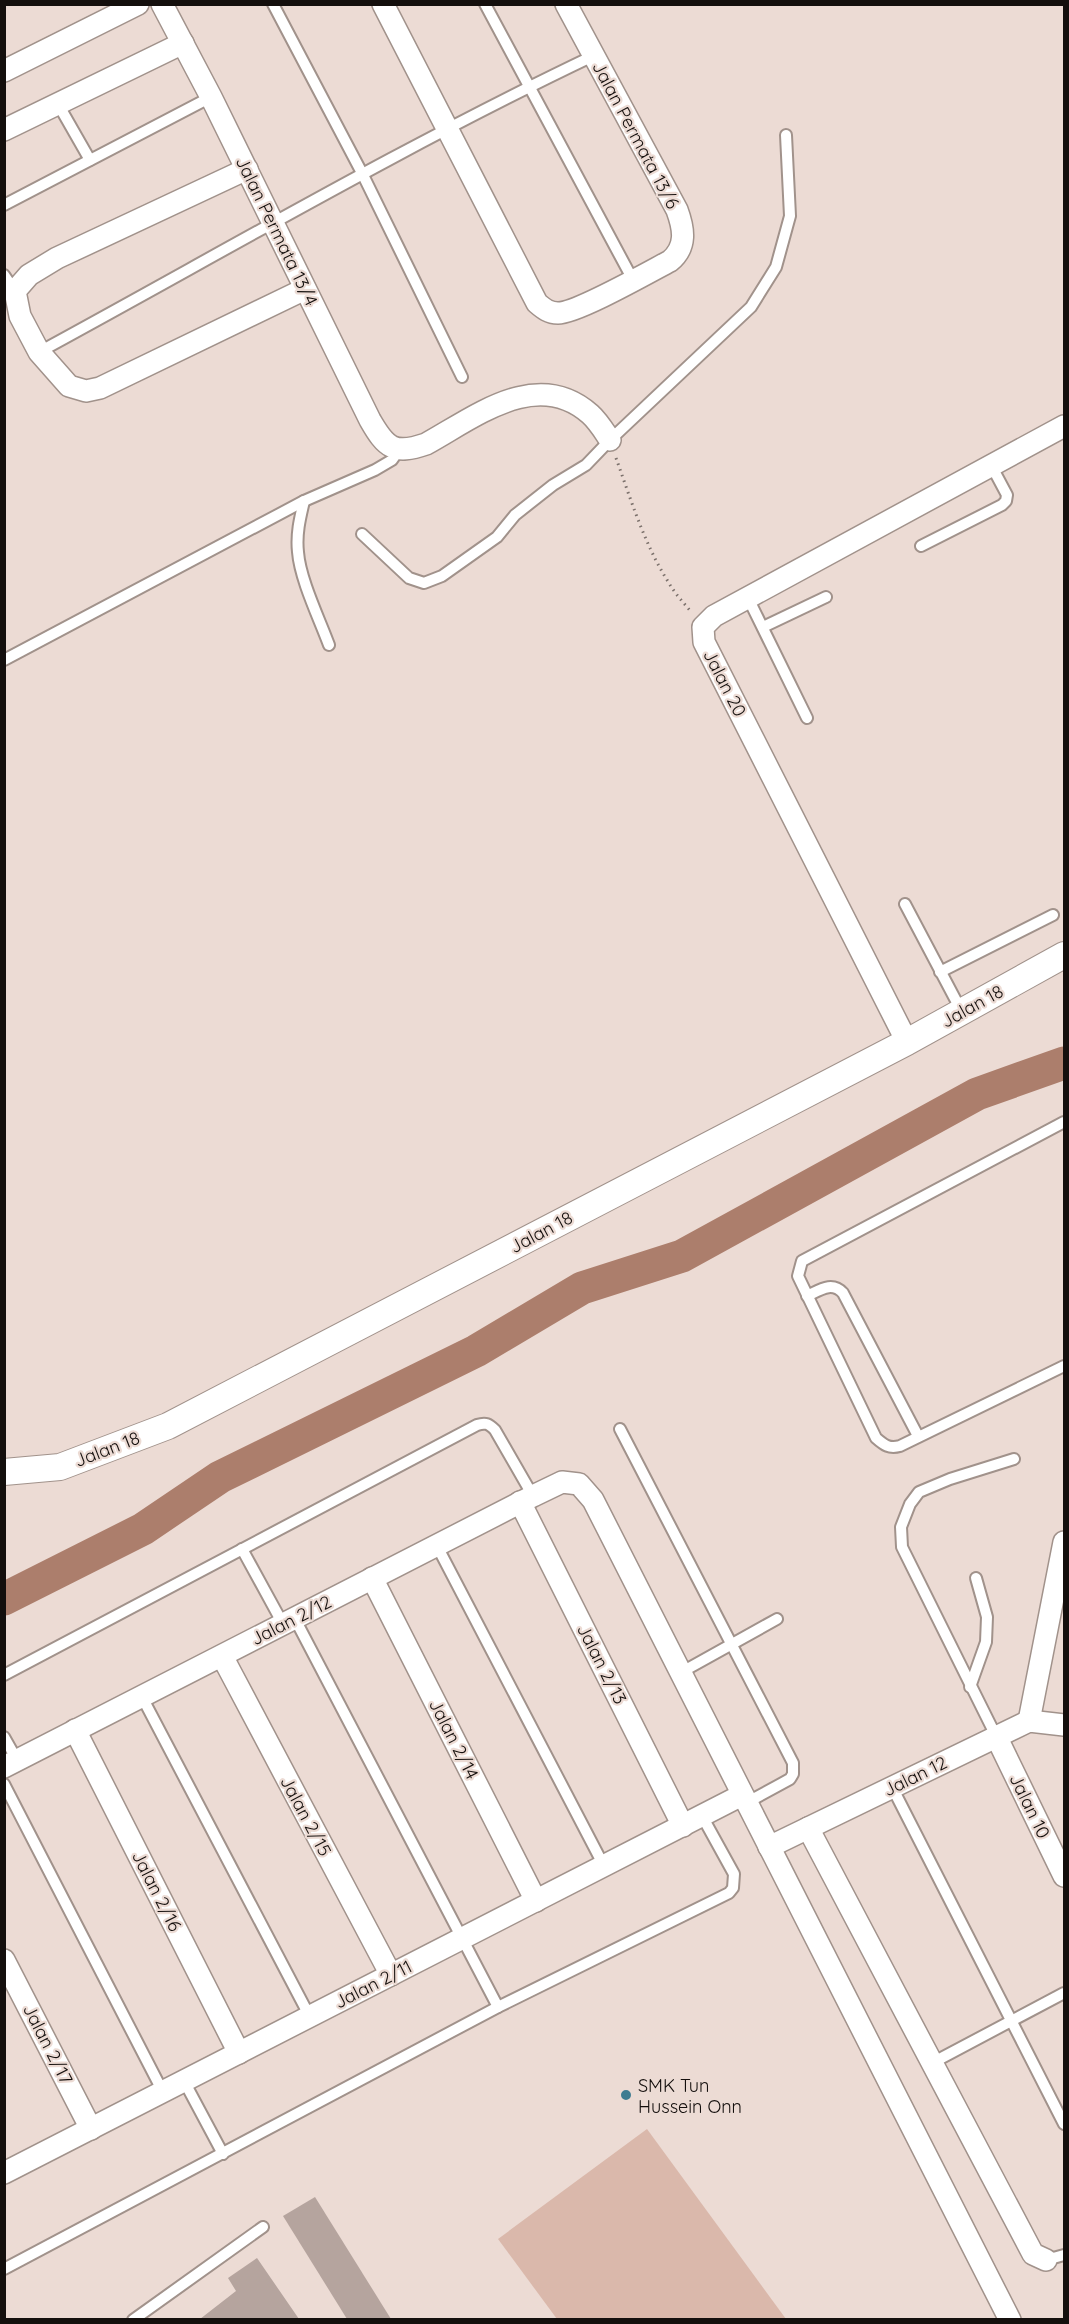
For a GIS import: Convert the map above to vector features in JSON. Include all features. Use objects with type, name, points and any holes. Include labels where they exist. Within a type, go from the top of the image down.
[{"type":"street","points":[[5,70],[138,4]]},
{"type":"street","name":"Jalan Permata 13/4","points":[[162,4],[211,97],[304,289],[380,436],[388,445],[399,450]]},
{"type":"street","points":[[383,4],[537,303],[548,311],[560,313],[577,308],[633,280]]},
{"type":"street","name":"Jalan Permata 13/6","points":[[566,4],[677,210],[683,227],[683,241],[679,254],[633,280]]},
{"type":"street","points":[[4,129],[183,43]]},
{"type":"street","points":[[247,169],[57,258],[10,283],[20,316],[39,352],[69,386],[86,391],[100,388],[304,289]]},
{"type":"street","points":[[399,450],[426,444],[503,401],[541,393],[559,397],[577,405],[591,415],[610,440]]},
{"type":"street","name":"Jalan 20","points":[[907,1041],[704,642],[703,627],[714,616],[1065,426]]},
{"type":"street","name":"Jalan 18","points":[[4,1472],[60,1467],[168,1426],[907,1041],[1065,955]]},
{"type":"street","name":"Jalan 2/12","points":[[11,1763],[562,1482],[579,1484],[593,1500],[680,1673]]},
{"type":"street","name":"Jalan 2/13","points":[[527,1499],[683,1826]]},
{"type":"street","points":[[1065,1542],[1029,1721],[1065,1725]]},
{"type":"street","name":"Jalan 2/14","points":[[372,1578],[536,1901]]},
{"type":"street","name":"Jalan 2/15","points":[[222,1656],[391,1975]]},
{"type":"street","points":[[680,1673],[1010,2319]]},
{"type":"street","name":"Jalan 12","points":[[769,1847],[1029,1721]]},
{"type":"street","name":"Jalan 2/16","points":[[75,1730],[239,2053]]},
{"type":"street","name":"Jalan 10","points":[[996,1736],[1062,1866]]},
{"type":"street","name":"Jalan 2/11","points":[[8,2168],[92,2129],[702,1816],[744,1799]]},
{"type":"street","points":[[808,1828],[1033,2254],[1055,2258]]},
{"type":"street","name":"Jalan 2/17","points":[[4,1960],[92,2129]]},
{"type":"lane","points":[[273,4],[362,173],[462,377]]},
{"type":"lane","points":[[485,4],[633,280]]},
{"type":"lane","points":[[39,352],[274,224],[362,173],[593,56]]},
{"type":"lane","points":[[4,205],[211,97]]},
{"type":"lane","points":[[58,104],[90,160]]},
{"type":"lane","points":[[362,534],[409,578],[424,584],[442,576],[497,537],[515,515],[553,485],[586,465],[751,307],[776,267],[790,216],[786,135]]},
{"type":"lane","points":[[4,660],[304,501],[375,470],[392,460],[399,450]]},
{"type":"lane","points":[[921,546],[1006,501],[1006,495],[991,465]]},
{"type":"lane","points":[[304,501],[298,525],[298,551],[301,567],[329,645]]},
{"type":"lane","points":[[763,627],[826,597]]},
{"type":"lane","points":[[748,598],[807,718]]},
{"type":"lane","points":[[905,904],[962,1012]]},
{"type":"lane","points":[[940,972],[1053,915]]},
{"type":"lane","points":[[1065,1122],[802,1262],[798,1276],[876,1438],[884,1446],[894,1448],[1065,1366]]},
{"type":"lane","points":[[807,1296],[826,1287],[838,1288],[843,1293],[918,1436]]},
{"type":"lane","points":[[4,1675],[484,1423],[495,1430],[527,1499]]},
{"type":"lane","points":[[620,1429],[793,1762],[793,1774],[790,1779],[744,1799]]},
{"type":"lane","points":[[996,1736],[902,1547],[901,1527],[910,1504],[919,1492],[950,1479],[1014,1459]]},
{"type":"lane","points":[[437,1546],[604,1866]]},
{"type":"lane","points":[[242,1549],[289,1621],[498,2007]]},
{"type":"lane","points":[[970,1687],[986,1642],[987,1617],[976,1578]]},
{"type":"lane","points":[[680,1673],[777,1619]]},
{"type":"lane","points":[[141,1697],[310,2017]]},
{"type":"lane","points":[[4,1737],[11,1763]]},
{"type":"lane","points":[[4,1784],[163,2092]]},
{"type":"lane","points":[[892,1787],[1065,2124]]},
{"type":"lane","points":[[4,2270],[498,2007],[729,1893],[733,1888],[734,1874],[702,1816]]},
{"type":"lane","points":[[932,2063],[1065,1992]]},
{"type":"lane","points":[[184,2081],[223,2154]]},
{"type":"lane","points":[[134,2319],[263,2227]]},
{"type":"path","points":[[610,440],[637,518],[658,562],[669,584],[703,627]]},
{"type":"shaded area","points":[[647,2129],[786,2319],[557,2319],[498,2239]]},
{"type":"building","points":[[315,2197],[391,2319],[347,2319],[283,2216]]},
{"type":"building","points":[[257,2258],[299,2319],[200,2319],[236,2291],[228,2278]]},
{"type":"waterway","points":[[4,1599],[143,1529],[220,1477],[476,1351],[582,1288],[682,1256],[977,1094],[1064,1063]]},
{"type":"place","name":"SMK Tun Hussein Onn","points":[[626,2095]]}]
